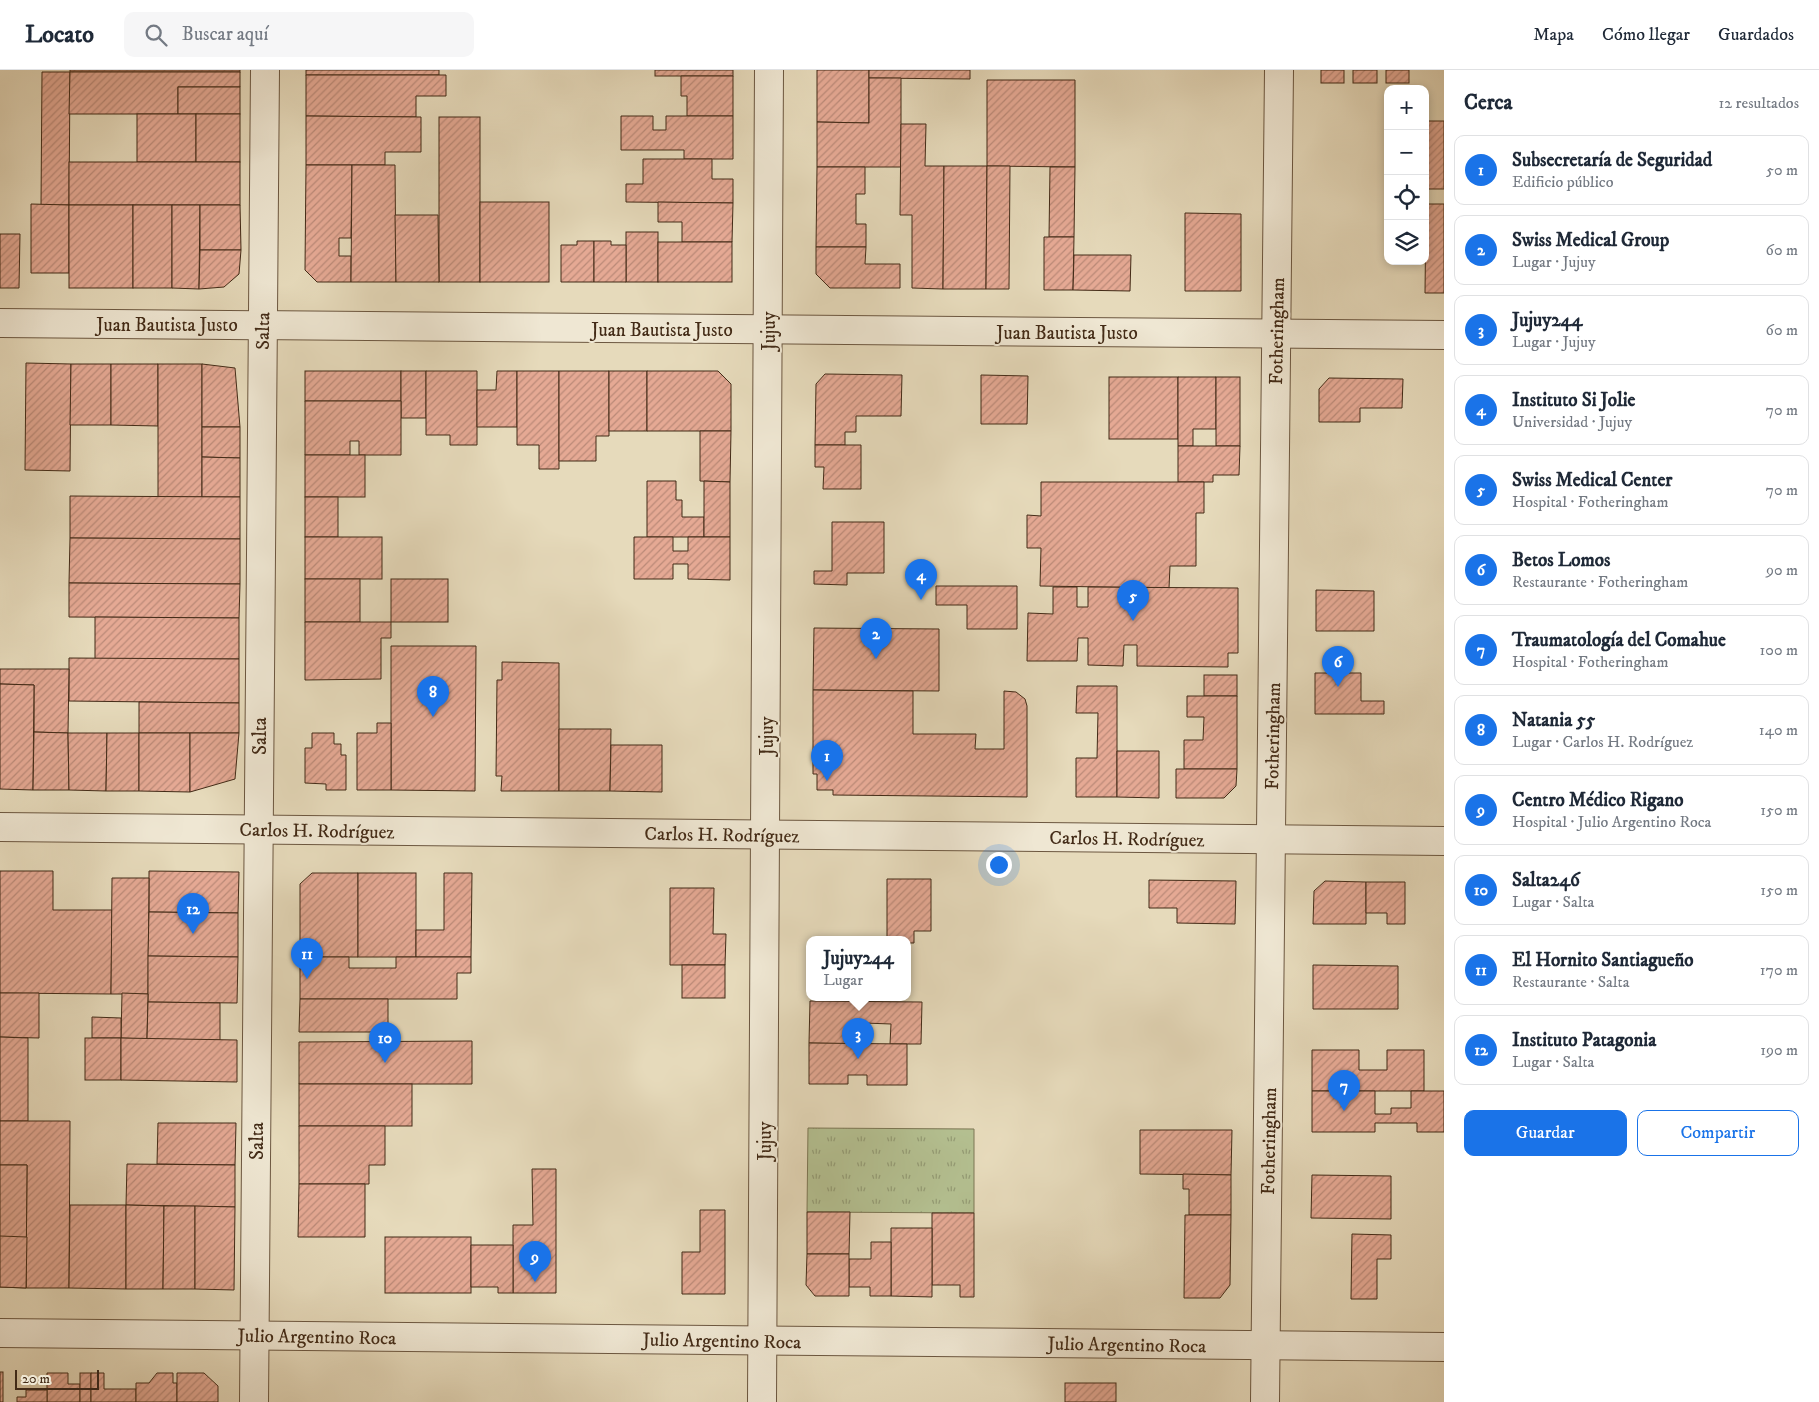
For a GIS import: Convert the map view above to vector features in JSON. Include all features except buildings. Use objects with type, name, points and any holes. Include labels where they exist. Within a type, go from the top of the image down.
[{"type":"street","name":"Salta","points":[[254,1402],[265,70]]},
{"type":"street","name":"Jujuy","points":[[762,1402],[769,70]]},
{"type":"street","name":"Fotheringham","points":[[1265,1402],[1279,70]]},
{"type":"street","name":"Juan Bautista Justo","points":[[0,323],[1444,335]]},
{"type":"street","name":"Carlos H. Rodríguez","points":[[0,826],[1444,841]]},
{"type":"street","name":"Julio Argentino Roca","points":[[0,1333],[1444,1347]]},
{"type":"green space","points":[[808,1128],[974,1129],[974,1213],[807,1212]]},
{"type":"place","name":"Instituto Si Jolie","points":[[921,600]]},
{"type":"place","name":"Swiss Medical Center","points":[[1133,621]]},
{"type":"place","name":"Swiss Medical Group","points":[[876,659]]},
{"type":"place","name":"Betos Lomos","points":[[1338,687]]},
{"type":"place","name":"Natania 55","points":[[433,717]]},
{"type":"place","name":"Subsecretaría de Seguridad","points":[[827,781]]},
{"type":"place","name":"Instituto Patagonia","points":[[193,934]]},
{"type":"place","name":"El Hornito Santiagueño","points":[[307,979]]},
{"type":"place","name":"Jujuy244","points":[[858,1059]]},
{"type":"place","name":"Salta246","points":[[385,1063]]},
{"type":"place","name":"Traumatología del Comahue","points":[[1344,1111]]},
{"type":"place","name":"Centro Médico Rigano","points":[[535,1282]]}]
